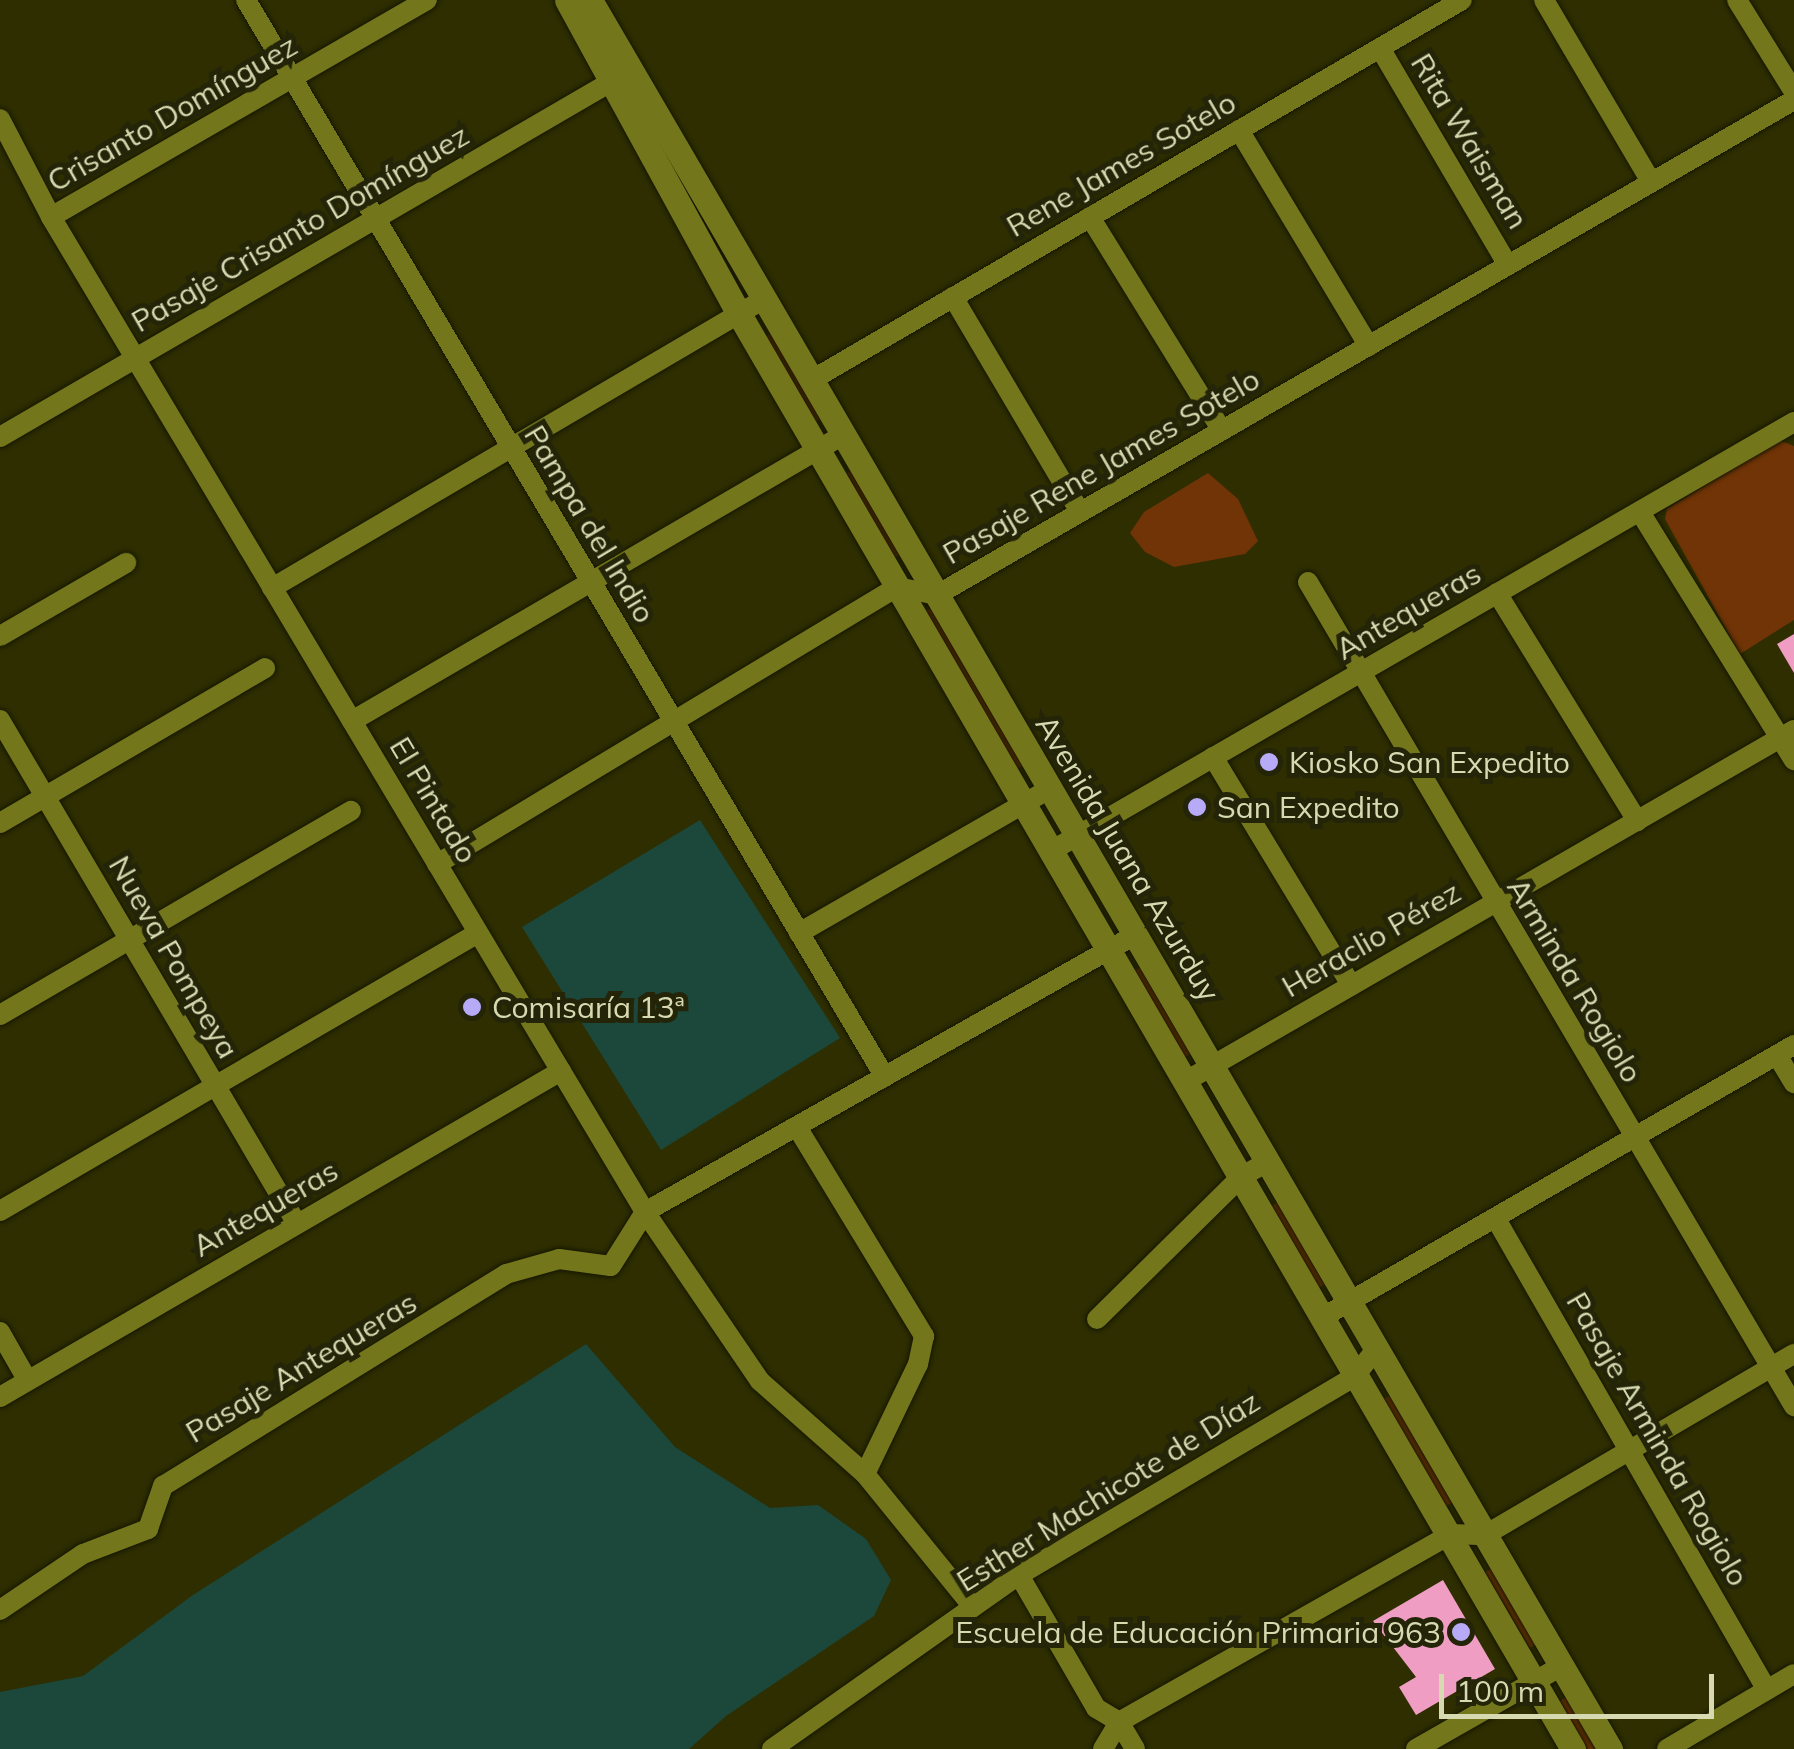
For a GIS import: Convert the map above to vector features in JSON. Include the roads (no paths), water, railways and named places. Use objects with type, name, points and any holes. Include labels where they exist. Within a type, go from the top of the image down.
[{"type":"main road","name":"Avenida Juana Azurduy","points":[[567,0],[764,299],[1212,1065],[1374,1352],[1610,1749]]},
{"type":"main road","name":"Avenida Juana Azurduy","points":[[590,0],[619,76],[738,314],[1573,1749]]},
{"type":"street","name":"Pampa del Indio","points":[[246,0],[886,1078]]},
{"type":"street","name":"Crisanto Domínguez","points":[[52,217],[427,0]]},
{"type":"street","name":"Rene James Sotelo","points":[[810,380],[1462,0]]},
{"type":"street","points":[[1544,0],[1651,182]]},
{"type":"street","points":[[1738,0],[1794,92]]},
{"type":"street","name":"Rita Waisman","points":[[1380,48],[1508,265]]},
{"type":"street","name":"Pasaje Crisanto Domínguez","points":[[0,437],[619,76]]},
{"type":"street","name":"Pasaje Rene James Sotelo","points":[[897,588],[938,595],[1794,100]]},
{"type":"street","name":"El Pintado","points":[[0,119],[52,217],[645,1212],[760,1381],[865,1474],[974,1608]]},
{"type":"street","points":[[1239,130],[1368,346]]},
{"type":"street","points":[[1090,217],[1222,430]]},
{"type":"street","points":[[953,297],[1080,512]]},
{"type":"street","points":[[272,588],[764,299]]},
{"type":"street","name":"Antequeras","points":[[1051,851],[1793,426]]},
{"type":"street","points":[[352,721],[843,434]]},
{"type":"street","points":[[1640,512],[1787,734],[1794,760]]},
{"type":"street","points":[[0,636],[126,563]]},
{"type":"street","name":"Arminda Rogiolo","points":[[1308,582],[1794,1406]]},
{"type":"street","points":[[437,864],[673,718],[897,588]]},
{"type":"street","points":[[1497,594],[1637,820]]},
{"type":"street","points":[[0,822],[265,668]]},
{"type":"street","name":"Nueva Pompeya","points":[[0,720],[297,1224]]},
{"type":"street","name":"Heraclio Pérez","points":[[1186,1081],[1787,734]]},
{"type":"street","points":[[1213,757],[1351,985]]},
{"type":"street","points":[[799,933],[1048,790]]},
{"type":"street","points":[[0,1015],[351,811]]},
{"type":"street","points":[[0,1211],[478,933]]},
{"type":"street","points":[[645,1212],[1135,935]]},
{"type":"street","points":[[1323,1317],[1786,1050],[1794,1083]]},
{"type":"street","name":"Antequeras","points":[[0,1397],[560,1071]]},
{"type":"street","points":[[798,1127],[924,1336],[918,1364],[865,1474]]},
{"type":"street","points":[[1097,1319],[1241,1177],[1264,1163]]},
{"type":"street","name":"Pasaje Antequeras","points":[[0,1610],[83,1554],[148,1529],[163,1486],[506,1274],[559,1259],[611,1266],[645,1212]]},
{"type":"street","name":"Pasaje Arminda Rogiolo","points":[[1496,1219],[1767,1690]]},
{"type":"street","points":[[0,1332],[28,1381]]},
{"type":"street","name":"Esther Machicote de Díaz","points":[[772,1749],[1019,1575],[1356,1376],[1374,1352]]},
{"type":"street","points":[[1103,1749],[1119,1722],[1451,1534],[1485,1534],[1794,1354]]},
{"type":"street","points":[[1019,1575],[1096,1708],[1119,1722],[1135,1749]]},
{"type":"street","points":[[1416,1749],[1560,1667]]},
{"type":"street","points":[[1666,1749],[1794,1674]]},
{"type":"water","points":[[700,820],[840,1038],[661,1150],[522,927]]},
{"type":"water","points":[[586,1344],[675,1447],[770,1508],[818,1505],[866,1539],[891,1580],[874,1616],[726,1716],[689,1749],[0,1749],[0,1692],[83,1676],[193,1595]]},
{"type":"place","name":"Kiosko San Expedito","points":[[1269,762]]},
{"type":"place","name":"San Expedito","points":[[1197,807]]},
{"type":"place","name":"Comisaría 13ª","points":[[472,1007]]},
{"type":"place","name":"Escuela de Educación Primaria 963","points":[[1461,1632]]}]
